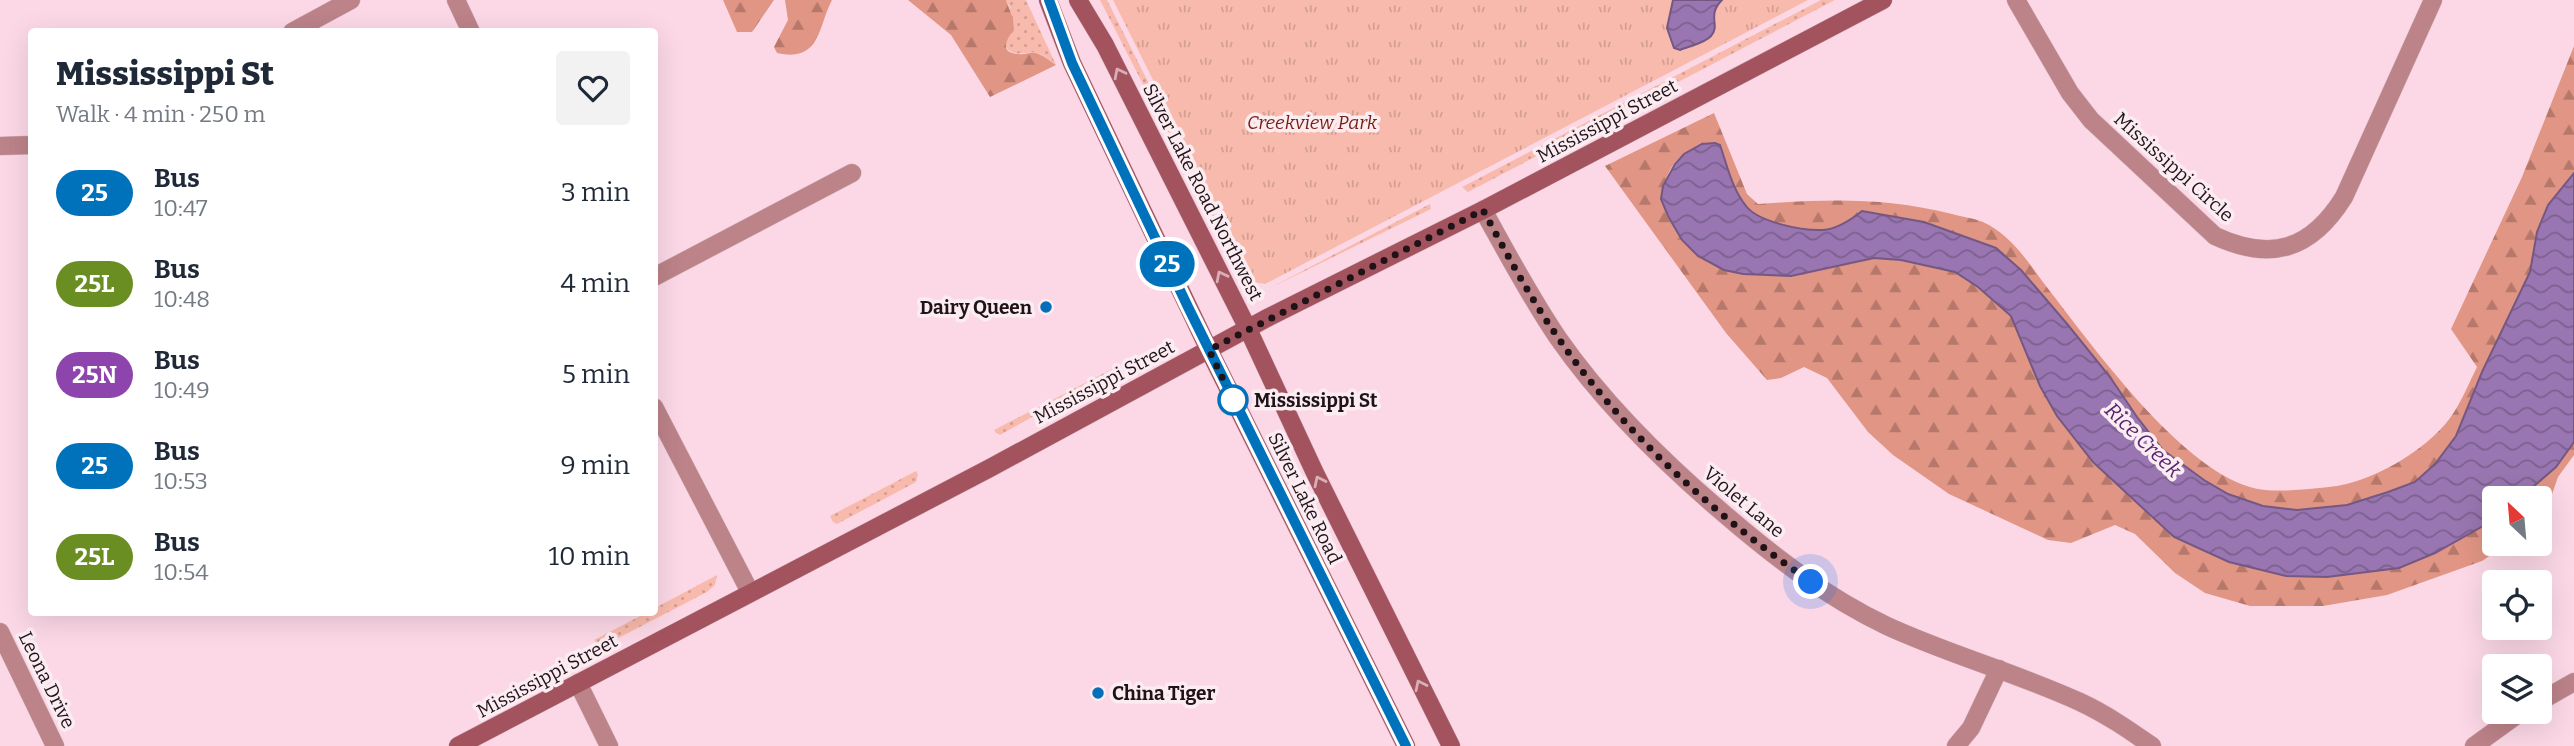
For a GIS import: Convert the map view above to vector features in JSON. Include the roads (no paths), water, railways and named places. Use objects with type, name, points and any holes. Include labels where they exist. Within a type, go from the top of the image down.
[{"type":"main road","name":"Silver Lake Road","points":[[1048,0],[1072,63],[1209,350],[1406,746]]},
{"type":"main road","name":"Silver Lake Road Northwest","points":[[1078,0],[1105,45],[1248,329],[1315,473],[1451,746]]},
{"type":"main road","name":"Mississippi Street","points":[[458,746],[990,468],[1248,329],[1483,210],[1883,0]]},
{"type":"street","points":[[299,28],[351,0]]},
{"type":"street","points":[[456,0],[469,28]]},
{"type":"street","name":"Mississippi Circle","points":[[2016,0],[2070,93],[2091,120],[2215,236],[2238,247],[2263,250],[2297,244],[2312,236],[2331,219],[2344,197],[2433,0]]},
{"type":"street","points":[[0,146],[28,145]]},
{"type":"street","points":[[658,275],[852,173]]},
{"type":"street","name":"Violet Lane","points":[[1483,210],[1559,339],[1600,394],[1647,445],[1755,541],[1853,609],[1891,627],[2081,702],[2118,722],[2152,746]]},
{"type":"street","points":[[658,415],[750,592]]},
{"type":"street","name":"Leona Drive","points":[[0,632],[55,746]]},
{"type":"street","points":[[1956,746],[1971,728],[1999,669]]},
{"type":"street","points":[[2552,695],[2574,682]]},
{"type":"street","points":[[578,683],[609,746]]},
{"type":"street","points":[[2474,746],[2504,724]]},
{"type":"water","points":[[1673,0],[1722,0],[1715,11],[1715,28],[1711,36],[1680,50],[1674,48],[1667,28]]},
{"type":"water","name":"Rice Creek","points":[[1702,144],[1720,145],[1730,177],[1741,199],[1752,212],[1770,221],[1804,229],[1823,230],[1844,223],[1862,211],[1924,222],[1996,248],[2021,270],[2068,325],[2163,450],[2228,494],[2263,506],[2297,510],[2347,505],[2388,492],[2415,482],[2435,464],[2456,436],[2482,372],[2530,272],[2537,232],[2548,205],[2574,173],[2574,442],[2556,467],[2534,486],[2482,486],[2482,527],[2435,553],[2399,568],[2327,577],[2286,576],[2229,562],[2174,537],[2093,462],[2057,416],[2040,386],[2011,316],[1978,287],[1955,272],[1901,260],[1874,258],[1791,276],[1743,274],[1724,270],[1698,256],[1682,240],[1661,199],[1663,186],[1675,164],[1684,154]]},
{"type":"place","name":"Dairy Queen","points":[[1046,307]]},
{"type":"place","name":"Mississippi St","points":[[1233,400]]},
{"type":"place","name":"China Tiger","points":[[1098,693]]},
{"type":"park label","name":"Creekview Park","points":[[1312,122]]}]
